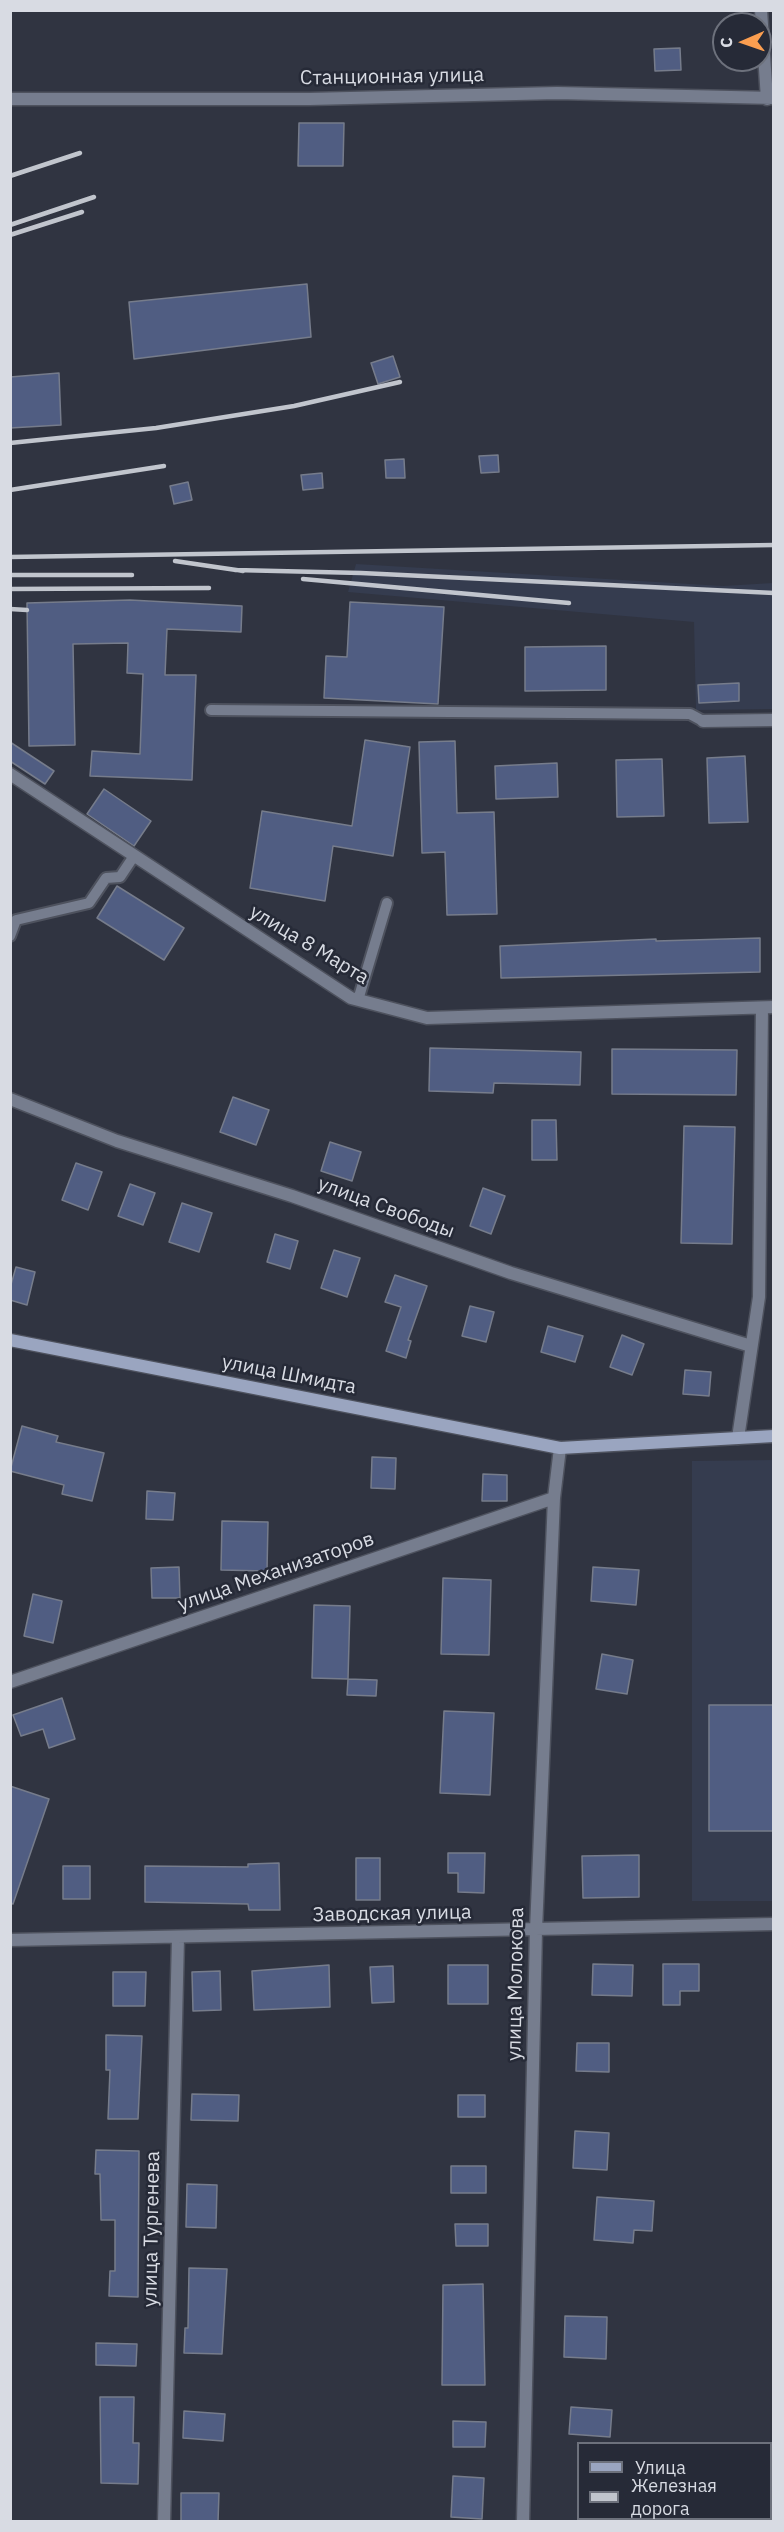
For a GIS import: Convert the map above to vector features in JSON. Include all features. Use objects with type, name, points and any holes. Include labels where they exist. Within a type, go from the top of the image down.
[{"type":"street","points":[[761,10],[771,98]]},
{"type":"street","name":"Станционная улица","points":[[10,99],[309,99],[557,93],[771,98]]},
{"type":"street","points":[[703,721],[774,720]]},
{"type":"street","name":"улица 8 Марта","points":[[10,774],[351,998],[427,1018],[768,1007]]},
{"type":"street","points":[[738,1438],[759,1296],[768,1007]]},
{"type":"street","name":"улица Свободы","points":[[10,1099],[117,1141],[292,1196],[511,1273],[752,1347]]},
{"type":"street","name":"улица Шмидта","points":[[10,1340],[560,1448]]},
{"type":"street","points":[[560,1448],[774,1436]]},
{"type":"street","name":"улица Молокова","points":[[523,2522],[536,1930],[554,1498],[560,1448]]},
{"type":"street","name":"улица Механизаторов","points":[[10,1682],[554,1498]]},
{"type":"street","name":"Заводская улица","points":[[10,1940],[774,1924]]},
{"type":"street","name":"улица Тургенева","points":[[164,2522],[178,1938]]},
{"type":"lane","points":[[212,710],[690,714],[703,721]]},
{"type":"lane","points":[[10,936],[16,920],[89,903],[106,878],[120,877],[134,856]]},
{"type":"lane","points":[[358,1000],[387,903]]},
{"type":"lane","points":[[768,1007],[774,1001]]},
{"type":"shaded area","points":[[356,564],[723,586],[773,583],[773,709],[696,710],[694,622],[348,592]]},
{"type":"shaded area","points":[[773,1460],[773,1901],[692,1901],[692,1461]]},
{"type":"building","points":[[680,48],[681,70],[655,71],[654,49]]},
{"type":"building","points":[[299,123],[344,123],[343,166],[298,166]]},
{"type":"building","points":[[307,284],[311,337],[134,359],[129,302]]},
{"type":"building","points":[[393,356],[400,377],[378,384],[371,363]]},
{"type":"building","points":[[59,373],[61,425],[10,428],[10,377]]},
{"type":"building","points":[[498,455],[499,472],[481,473],[479,456]]},
{"type":"building","points":[[404,459],[405,478],[386,478],[385,460]]},
{"type":"building","points":[[322,473],[323,488],[303,490],[301,475]]},
{"type":"building","points":[[188,482],[192,500],[174,504],[170,486]]},
{"type":"building","points":[[130,600],[242,606],[241,632],[167,629],[165,675],[196,675],[192,780],[90,776],[92,751],[140,754],[143,674],[127,673],[128,643],[73,644],[75,745],[29,746],[27,603]]},
{"type":"building","points":[[350,602],[444,607],[438,704],[324,698],[326,656],[347,657]]},
{"type":"building","points":[[606,646],[606,690],[525,691],[525,647]]},
{"type":"building","points":[[739,683],[739,701],[699,703],[698,685]]},
{"type":"building","points":[[365,740],[410,747],[393,856],[333,846],[325,901],[250,888],[262,811],[352,826]]},
{"type":"building","points":[[455,741],[457,813],[494,812],[497,914],[447,915],[445,852],[422,853],[419,742]]},
{"type":"building","points":[[10,742],[54,771],[45,784],[10,761]]},
{"type":"building","points":[[745,756],[748,822],[709,823],[707,758]]},
{"type":"building","points":[[662,759],[664,816],[617,817],[616,760]]},
{"type":"building","points":[[557,763],[558,797],[496,799],[495,766]]},
{"type":"building","points":[[104,789],[151,821],[134,846],[87,814]]},
{"type":"building","points":[[117,886],[184,928],[164,960],[97,918]]},
{"type":"building","points":[[760,938],[760,972],[501,978],[500,946],[656,939],[656,941]]},
{"type":"building","points":[[430,1048],[581,1052],[580,1085],[494,1083],[493,1093],[429,1091]]},
{"type":"building","points":[[612,1049],[737,1050],[736,1095],[612,1094]]},
{"type":"building","points":[[233,1097],[269,1110],[256,1145],[220,1132]]},
{"type":"building","points":[[532,1120],[556,1120],[557,1160],[532,1160]]},
{"type":"building","points":[[684,1126],[735,1127],[732,1244],[681,1243]]},
{"type":"building","points":[[330,1142],[361,1152],[352,1181],[321,1171]]},
{"type":"building","points":[[76,1163],[102,1172],[88,1210],[62,1200]]},
{"type":"building","points":[[130,1184],[155,1193],[143,1225],[118,1216]]},
{"type":"building","points":[[483,1188],[505,1196],[491,1234],[470,1226]]},
{"type":"building","points":[[182,1203],[212,1213],[199,1252],[169,1242]]},
{"type":"building","points":[[275,1234],[298,1241],[290,1269],[267,1262]]},
{"type":"building","points":[[334,1250],[360,1258],[347,1297],[321,1288]]},
{"type":"building","points":[[16,1267],[35,1272],[27,1305],[10,1300],[10,1288]]},
{"type":"building","points":[[395,1275],[427,1286],[408,1340],[411,1341],[406,1358],[386,1351],[401,1307],[385,1302]]},
{"type":"building","points":[[470,1306],[494,1312],[486,1342],[462,1336]]},
{"type":"building","points":[[548,1326],[583,1336],[575,1362],[541,1352]]},
{"type":"building","points":[[622,1335],[644,1344],[632,1375],[610,1367]]},
{"type":"building","points":[[685,1370],[711,1372],[709,1396],[683,1394]]},
{"type":"building","points":[[22,1426],[58,1436],[56,1442],[104,1453],[92,1501],[62,1494],[64,1485],[10,1471]]},
{"type":"building","points":[[372,1457],[396,1458],[395,1489],[371,1488]]},
{"type":"building","points":[[483,1474],[507,1475],[507,1501],[482,1501]]},
{"type":"building","points":[[147,1491],[175,1493],[173,1520],[146,1519]]},
{"type":"building","points":[[222,1521],[268,1522],[267,1571],[221,1570]]},
{"type":"building","points":[[179,1567],[180,1598],[152,1598],[151,1568]]},
{"type":"building","points":[[593,1567],[639,1570],[636,1605],[591,1601]]},
{"type":"building","points":[[443,1578],[491,1580],[489,1655],[441,1654]]},
{"type":"building","points":[[33,1594],[62,1601],[53,1643],[24,1636]]},
{"type":"building","points":[[314,1605],[350,1606],[348,1679],[312,1678]]},
{"type":"building","points":[[602,1654],[633,1660],[627,1694],[596,1689]]},
{"type":"building","points":[[348,1679],[377,1680],[376,1696],[347,1695]]},
{"type":"building","points":[[62,1698],[75,1739],[49,1748],[43,1729],[21,1736],[13,1715]]},
{"type":"building","points":[[709,1705],[774,1705],[774,1831],[709,1831]]},
{"type":"building","points":[[444,1711],[494,1713],[490,1795],[440,1793]]},
{"type":"building","points":[[10,1786],[49,1799],[13,1904],[10,1903]]},
{"type":"building","points":[[448,1853],[485,1853],[484,1893],[458,1892],[458,1873],[448,1873]]},
{"type":"building","points":[[639,1855],[639,1897],[583,1898],[582,1856]]},
{"type":"building","points":[[356,1858],[380,1858],[380,1900],[356,1900]]},
{"type":"building","points":[[279,1863],[280,1910],[249,1910],[248,1904],[145,1902],[145,1866],[248,1867],[248,1864]]},
{"type":"building","points":[[63,1866],[90,1866],[90,1899],[63,1899]]},
{"type":"building","points":[[593,1964],[633,1965],[632,1996],[592,1995]]},
{"type":"building","points":[[663,1964],[699,1964],[699,1991],[680,1991],[680,2005],[663,2005]]},
{"type":"building","points":[[329,1965],[330,2007],[254,2010],[252,1971]]},
{"type":"building","points":[[448,1965],[488,1965],[488,2004],[448,2004]]},
{"type":"building","points":[[393,1966],[394,2002],[372,2003],[370,1967]]},
{"type":"building","points":[[220,1971],[221,2010],[193,2011],[192,1972]]},
{"type":"building","points":[[113,1972],[146,1972],[145,2006],[113,2006]]},
{"type":"building","points":[[106,2035],[142,2036],[138,2119],[108,2119],[110,2070],[106,2070]]},
{"type":"building","points":[[577,2043],[609,2043],[609,2072],[576,2071]]},
{"type":"building","points":[[192,2094],[239,2095],[238,2121],[191,2120]]},
{"type":"building","points":[[458,2095],[485,2095],[485,2117],[458,2117]]},
{"type":"building","points":[[575,2131],[609,2133],[607,2170],[573,2168]]},
{"type":"building","points":[[96,2150],[139,2151],[138,2297],[109,2296],[110,2271],[115,2271],[115,2220],[101,2220],[100,2174],[95,2174]]},
{"type":"building","points":[[451,2166],[486,2166],[486,2193],[451,2193]]},
{"type":"building","points":[[187,2184],[217,2185],[216,2228],[186,2227]]},
{"type":"building","points":[[597,2197],[654,2201],[652,2231],[634,2230],[633,2243],[594,2240]]},
{"type":"building","points":[[455,2224],[488,2224],[488,2246],[456,2246]]},
{"type":"building","points":[[189,2268],[227,2269],[222,2354],[184,2353],[185,2328],[188,2328]]},
{"type":"building","points":[[483,2284],[485,2385],[442,2385],[443,2285]]},
{"type":"building","points":[[565,2316],[607,2317],[606,2359],[564,2357]]},
{"type":"building","points":[[96,2343],[137,2344],[136,2366],[96,2365]]},
{"type":"building","points":[[100,2397],[134,2397],[133,2443],[139,2443],[138,2484],[101,2483]]},
{"type":"building","points":[[571,2407],[612,2410],[610,2437],[569,2434]]},
{"type":"building","points":[[184,2411],[225,2414],[223,2441],[183,2438]]},
{"type":"building","points":[[453,2421],[486,2422],[485,2447],[453,2447]]},
{"type":"building","points":[[453,2476],[484,2478],[482,2519],[451,2517]]},
{"type":"building","points":[[181,2493],[219,2493],[218,2522],[181,2522]]},
{"type":"railway","points":[[10,176],[80,153]]},
{"type":"railway","points":[[10,225],[94,197]]},
{"type":"railway","points":[[10,235],[82,212]]},
{"type":"railway","points":[[10,443],[156,428],[294,406],[400,382]]},
{"type":"railway","points":[[10,490],[164,466]]},
{"type":"railway","points":[[10,557],[774,545]]},
{"type":"railway","points":[[175,561],[243,571]]},
{"type":"railway","points":[[235,570],[361,573],[774,593]]},
{"type":"railway","points":[[10,575],[132,575]]},
{"type":"railway","points":[[303,579],[569,603]]},
{"type":"railway","points":[[10,589],[209,588]]},
{"type":"railway","points":[[10,609],[27,610]]}]
